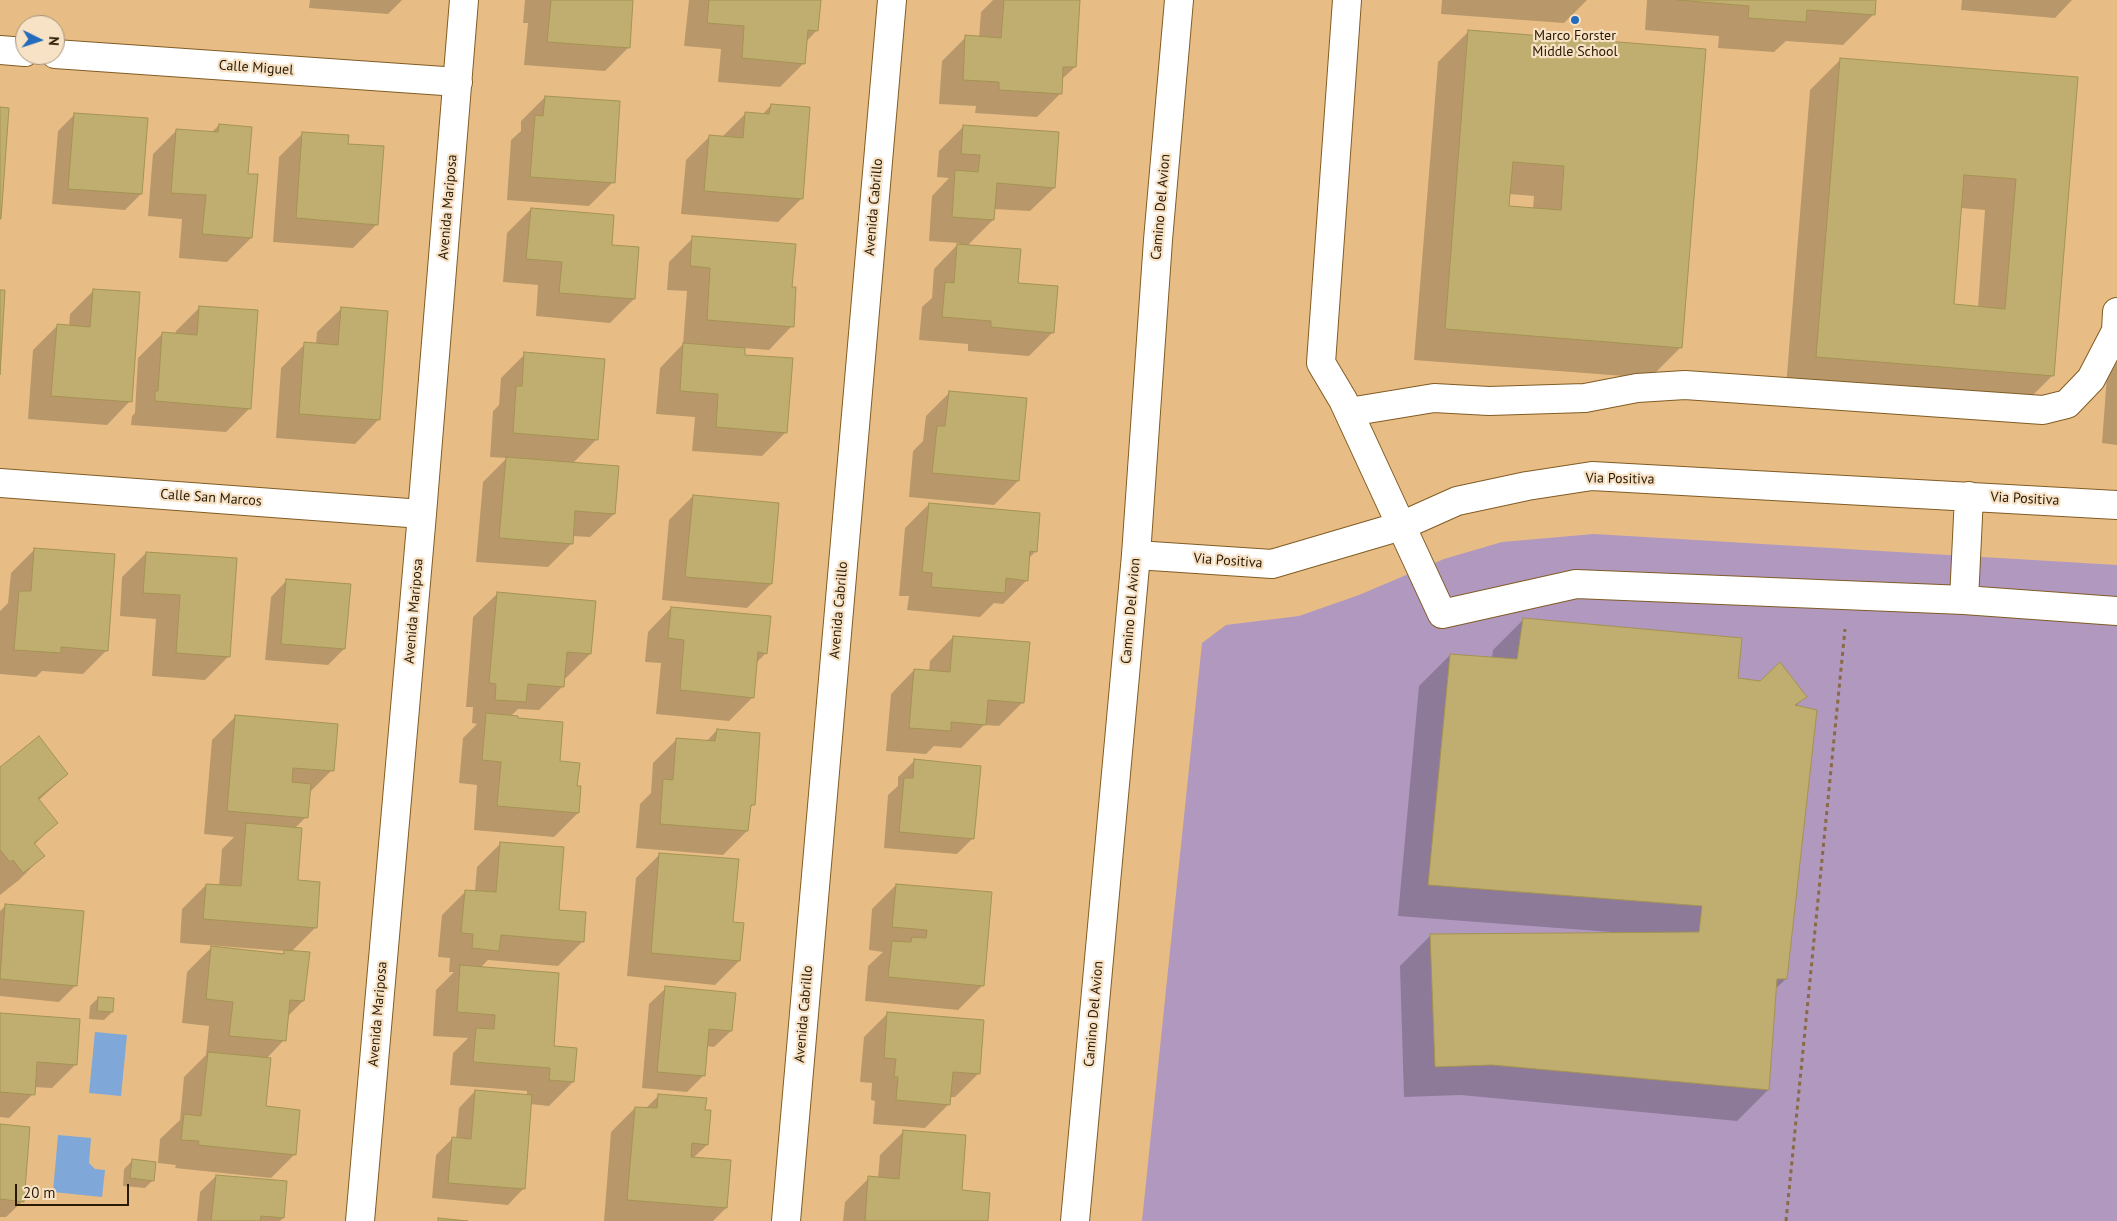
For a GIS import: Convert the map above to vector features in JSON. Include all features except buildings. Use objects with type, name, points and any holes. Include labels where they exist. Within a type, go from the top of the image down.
[{"type":"street","name":"Avenida Mariposa","points":[[360,1221],[422,514],[464,0]]},
{"type":"street","name":"Avenida Cabrillo","points":[[786,1221],[892,0]]},
{"type":"street","name":"Camino Del Avion","points":[[1075,1221],[1136,555],[1158,240],[1179,0]]},
{"type":"street","points":[[1347,0],[1321,362],[1349,412],[1442,614],[1576,584],[1964,600],[2117,611]]},
{"type":"street","points":[[0,50],[15,51]]},
{"type":"street","name":"Calle Miguel","points":[[65,55],[458,82]]},
{"type":"street","points":[[1349,412],[1434,398],[1526,401],[1584,398],[1636,388],[1685,385],[2043,410],[2067,404],[2091,379],[2116,331],[2117,312]]},
{"type":"street","name":"Via Positiva","points":[[1136,555],[1272,564],[1401,526],[1457,501],[1526,486],[1592,476],[2117,505]]},
{"type":"street","name":"Calle San Marcos","points":[[0,483],[422,514]]},
{"type":"street","points":[[1964,600],[1969,496]]},
{"type":"path","points":[[1786,1221],[1848,596]]},
{"type":"shaded area","points":[[1594,534],[2117,565],[2117,1221],[1142,1221],[1202,643],[1226,625],[1299,616],[1359,595],[1444,559],[1502,542]]},
{"type":"water","points":[[95,1032],[127,1035],[121,1096],[89,1093]]},
{"type":"water","points":[[58,1135],[91,1138],[89,1163],[95,1169],[105,1170],[102,1197],[53,1192]]},
{"type":"place","name":"Marco Forster Middle School","points":[[1575,20]]}]
